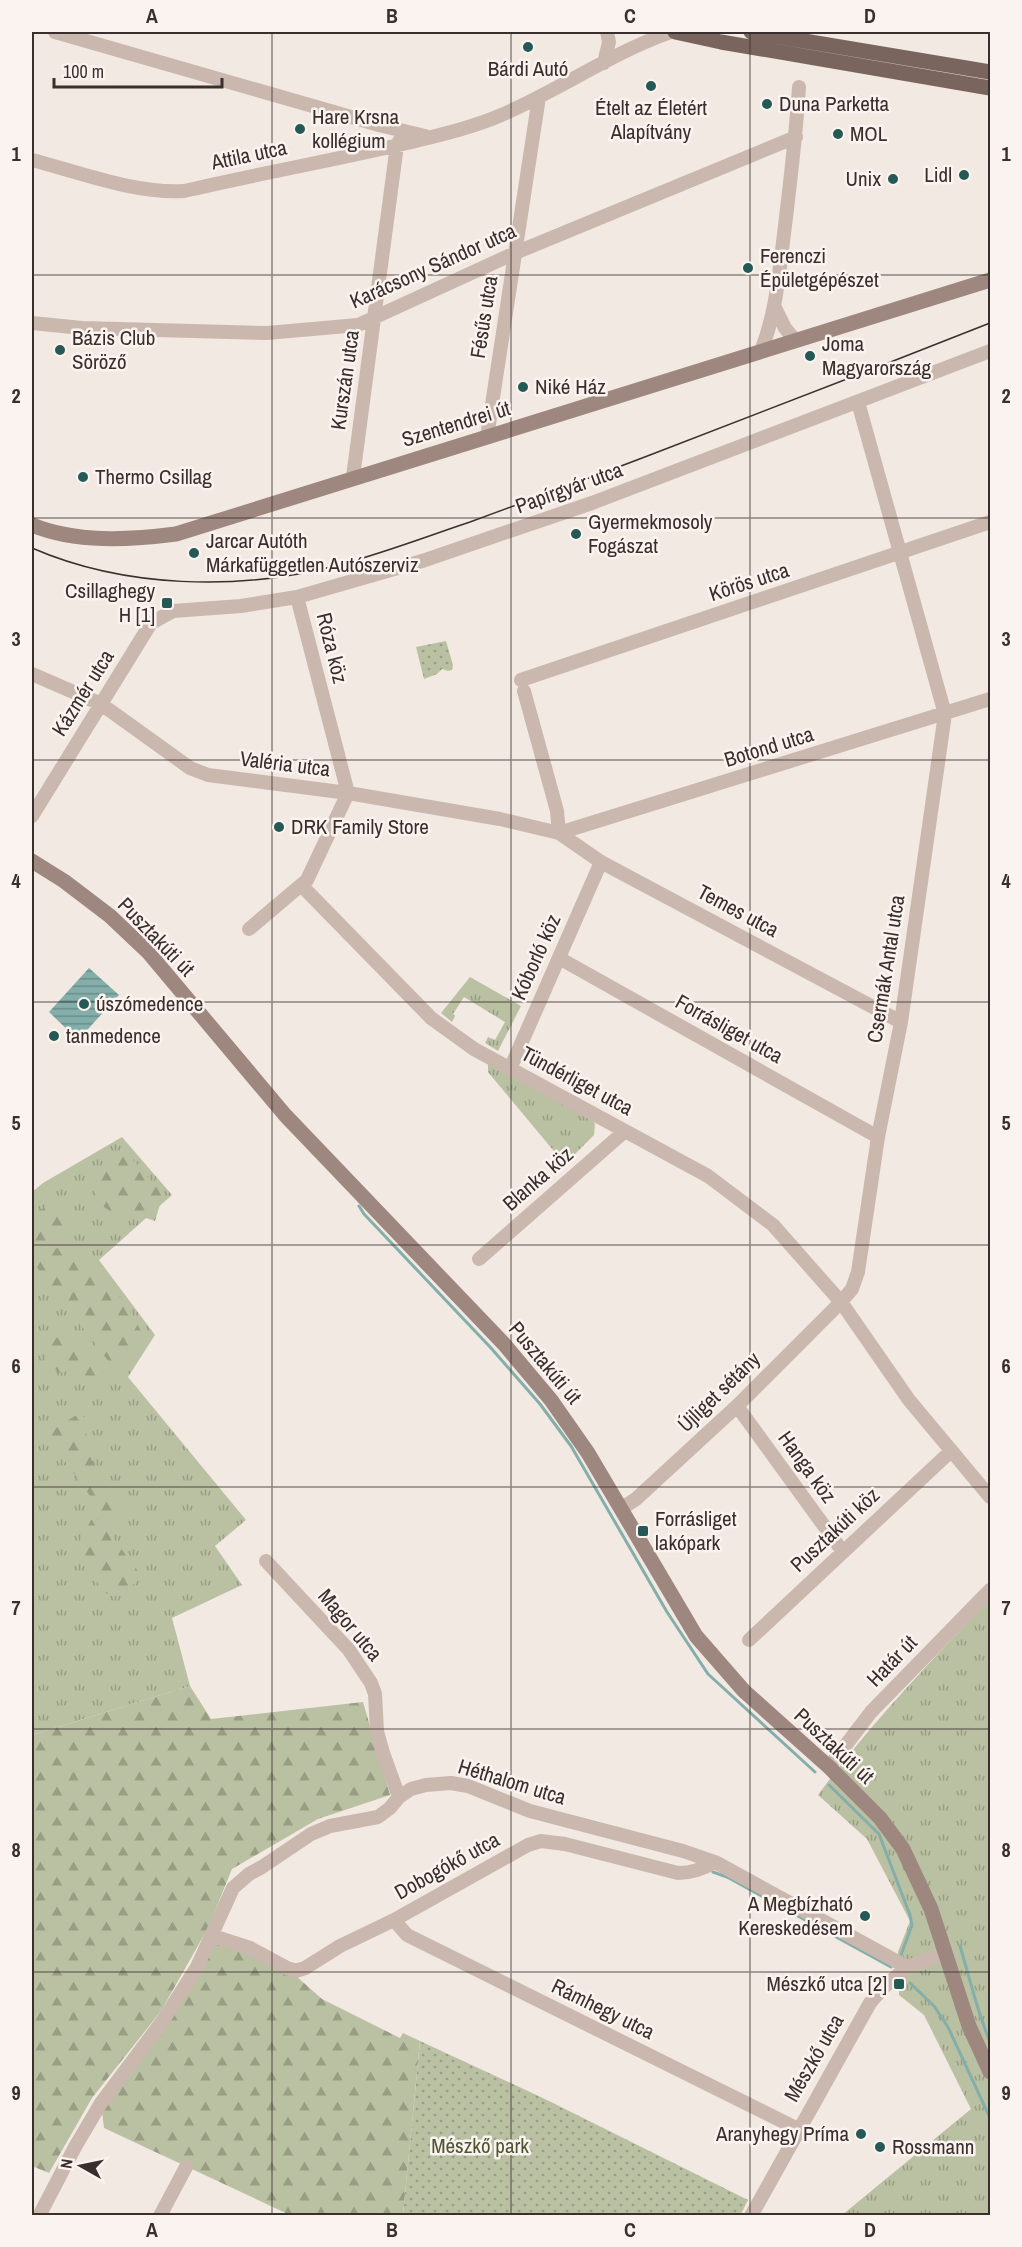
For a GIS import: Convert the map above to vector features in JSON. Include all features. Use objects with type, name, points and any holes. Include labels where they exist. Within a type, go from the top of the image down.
[{"type":"main road","points":[[675,32],[719,37],[990,88]]},
{"type":"main road","points":[[751,32],[990,72]]},
{"type":"street","points":[[58,32],[404,132],[430,137]]},
{"type":"street","points":[[604,63],[609,42],[607,32]]},
{"type":"street","name":"Attila utca","points":[[32,160],[135,187],[167,192],[184,191],[460,130],[499,116],[539,97],[640,42],[671,32]]},
{"type":"street","points":[[760,351],[775,308],[796,137],[799,87]]},
{"type":"street","name":"Fésűs utca","points":[[487,437],[539,97]]},
{"type":"street","points":[[397,145],[404,132]]},
{"type":"street","name":"Karácsony Sándor utca","points":[[32,323],[82,328],[267,333],[358,325],[515,253],[796,137]]},
{"type":"street","name":"Kurszán utca","points":[[353,477],[397,145]]},
{"type":"street","name":"Szentendrei út","points":[[32,525],[58,533],[119,539],[176,534],[990,280]]},
{"type":"street","points":[[775,308],[785,328],[795,340]]},
{"type":"street","name":"Papírgyár utca","points":[[151,623],[173,611],[241,606],[297,597],[484,541],[592,503],[990,351]]},
{"type":"street","name":"Csermák Antal utca","points":[[841,1302],[852,1289],[858,1272],[878,1137],[901,1022],[945,714],[902,553],[858,402]]},
{"type":"street","name":"Körös utca","points":[[559,833],[557,811],[523,686],[990,522]]},
{"type":"street","name":"Róza köz","points":[[297,597],[348,793]]},
{"type":"street","name":"Kázmér utca","points":[[32,816],[151,623]]},
{"type":"street","name":"Valéria utca","points":[[32,674],[101,705],[190,768],[208,775],[348,793],[486,816],[559,833]]},
{"type":"street","name":"Botond utca","points":[[559,833],[990,699]]},
{"type":"street","points":[[249,929],[302,886],[314,867],[348,793]]},
{"type":"street","name":"Temes utca","points":[[559,833],[601,862],[901,1022]]},
{"type":"street","name":"Pusztakúti út","points":[[32,861],[64,881],[110,916],[148,952],[285,1115],[504,1344],[551,1400],[588,1453],[622,1508],[696,1636],[744,1691],[829,1767],[880,1818],[903,1849],[931,1909],[969,2026],[990,2072]]},
{"type":"street","name":"Kóborló köz","points":[[510,1069],[601,862]]},
{"type":"street","name":"Tündérliget utca","points":[[302,886],[431,1018],[467,1045],[708,1176],[773,1226],[841,1302]]},
{"type":"street","name":"Forrásliget utca","points":[[559,958],[878,1137]]},
{"type":"street","name":"Blanka köz","points":[[479,1259],[625,1131]]},
{"type":"street","points":[[841,1302],[909,1400],[990,1497]]},
{"type":"street","name":"Újliget sétány","points":[[622,1508],[636,1499],[737,1406],[841,1302]]},
{"type":"street","name":"Hanga köz","points":[[737,1406],[843,1552]]},
{"type":"street","name":"Pusztakúti köz","points":[[749,1640],[951,1452]]},
{"type":"street","name":"Magor utca","points":[[266,1562],[349,1650],[368,1678],[375,1694],[377,1731],[399,1797]]},
{"type":"street","name":"Határ út","points":[[829,1767],[871,1712],[990,1590]]},
{"type":"street","name":"Héthalom utca","points":[[39,2216],[100,2103],[164,2019],[197,1967],[233,1888],[249,1874],[321,1830],[378,1817],[411,1789],[451,1783],[468,1786],[530,1811],[683,1851],[715,1862],[907,1967]]},
{"type":"street","name":"Dobogókő utca","points":[[213,1936],[250,1948],[296,1971],[305,1968],[340,1946],[394,1920],[528,1845],[541,1842],[565,1844],[678,1873],[703,1869],[715,1862]]},
{"type":"street","name":"Rámhegy utca","points":[[394,1920],[407,1935],[798,2129]]},
{"type":"street","name":"Mészkő utca","points":[[751,2216],[870,2004],[883,1988],[907,1967],[945,1953]]},
{"type":"street","points":[[160,2216],[186,2167]]},
{"type":"green space","points":[[446,641],[453,665],[452,670],[442,669],[437,674],[424,679],[416,647]]},
{"type":"green space","points":[[470,977],[521,1006],[498,1051],[485,1043],[488,1037],[495,1040],[505,1022],[464,997],[453,1014],[455,1016],[452,1022],[441,1013]]},
{"type":"green space","points":[[488,1063],[592,1120],[595,1124],[594,1135],[567,1162],[563,1162],[488,1072]]},
{"type":"green space","points":[[122,1137],[172,1195],[99,1260],[155,1335],[128,1377],[246,1520],[215,1546],[242,1585],[172,1618],[190,1686],[32,1735],[32,1192],[43,1183]]},
{"type":"green space","points":[[128,1154],[163,1195],[155,1221],[137,1215],[130,1207],[113,1213],[98,1203],[91,1178],[102,1167]]},
{"type":"green space","points":[[61,1198],[67,1223],[65,1233],[32,1255],[32,1215]]},
{"type":"green space","points":[[70,1241],[79,1248],[125,1303],[145,1338],[128,1361],[109,1362],[36,1266],[38,1259]]},
{"type":"green space","points":[[67,1329],[106,1376],[99,1384],[75,1372],[59,1373],[46,1360],[44,1349]]},
{"type":"green space","points":[[80,1413],[87,1420],[86,1447],[100,1478],[123,1506],[118,1515],[101,1511],[65,1461],[48,1443],[46,1434]]},
{"type":"green space","points":[[105,1519],[111,1524],[113,1538],[138,1571],[137,1582],[114,1597],[104,1592],[75,1550],[91,1520]]},
{"type":"green space","points":[[990,1599],[990,2215],[842,2215],[971,2109],[924,2015],[899,1995],[898,1952],[910,1921],[867,1839],[818,1795],[879,1719]]},
{"type":"green space","points":[[190,1686],[211,1719],[363,1702],[390,1795],[318,1819],[232,1869],[208,1928],[161,2011],[92,2098],[49,2173],[32,2166],[32,1735]]},
{"type":"green space","points":[[213,1936],[287,1968],[322,1999],[400,2038],[403,2033],[420,2041],[403,2215],[290,2215],[104,2128],[101,2103]]},
{"type":"green space","name":"Mészkő park","points":[[420,2041],[545,2099],[748,2200],[740,2216],[403,2215]]},
{"type":"water","name":"úszómedence","points":[[89,968],[119,995],[78,1040],[49,1012]]},
{"type":"waterway","points":[[359,1206],[540,1404],[571,1446],[667,1612],[708,1674],[815,1772]]},
{"type":"waterway","points":[[829,1785],[879,1834],[912,1925],[901,1955]]},
{"type":"waterway","points":[[713,1872],[727,1877],[891,1967]]},
{"type":"waterway","points":[[960,1946],[977,2007],[990,2042]]},
{"type":"waterway","points":[[910,1983],[934,2006],[948,2027],[990,2118]]},
{"type":"tram line","points":[[32,548],[67,561],[105,571],[143,578],[182,581],[221,582],[260,579],[335,566],[403,545],[560,489],[990,323]]},
{"type":"place","name":"Bárdi Autó","points":[[528,47]]},
{"type":"place","name":"Ételt az Életért Alapítvány","points":[[651,86]]},
{"type":"place","name":"Duna Parketta","points":[[767,104]]},
{"type":"place","name":"Hare Krsna kollégium","points":[[300,129]]},
{"type":"place","name":"MOL","points":[[838,134]]},
{"type":"place","name":"Lidl","points":[[964,175]]},
{"type":"place","name":"Unix","points":[[893,179]]},
{"type":"place","name":"Ferenczi Épületgépészet","points":[[748,268]]},
{"type":"place","name":"Bázis Club Söröző","points":[[60,350]]},
{"type":"place","name":"Joma Magyarország","points":[[810,356]]},
{"type":"place","name":"Niké Ház","points":[[523,387]]},
{"type":"place","name":"Thermo Csillag","points":[[83,477]]},
{"type":"place","name":"Gyermekmosoly Fogászat","points":[[576,534]]},
{"type":"place","name":"Jarcar Autóth Márkafüggetlen Autószerviz","points":[[194,553]]},
{"type":"place","name":"Csillaghegy H [1]","points":[[167,603]]},
{"type":"place","name":"DRK Family Store","points":[[279,827]]},
{"type":"place","name":"úszómedence","points":[[84,1004]]},
{"type":"place","name":"tanmedence","points":[[54,1036]]},
{"type":"place","name":"Forrásliget lakópark","points":[[643,1531]]},
{"type":"place","name":"A Megbízható Kereskedésem","points":[[865,1916]]},
{"type":"place","name":"Mészkő utca [2]","points":[[899,1984]]},
{"type":"place","name":"Aranyhegy Príma","points":[[861,2134]]},
{"type":"place","name":"Rossmann","points":[[880,2147]]}]
